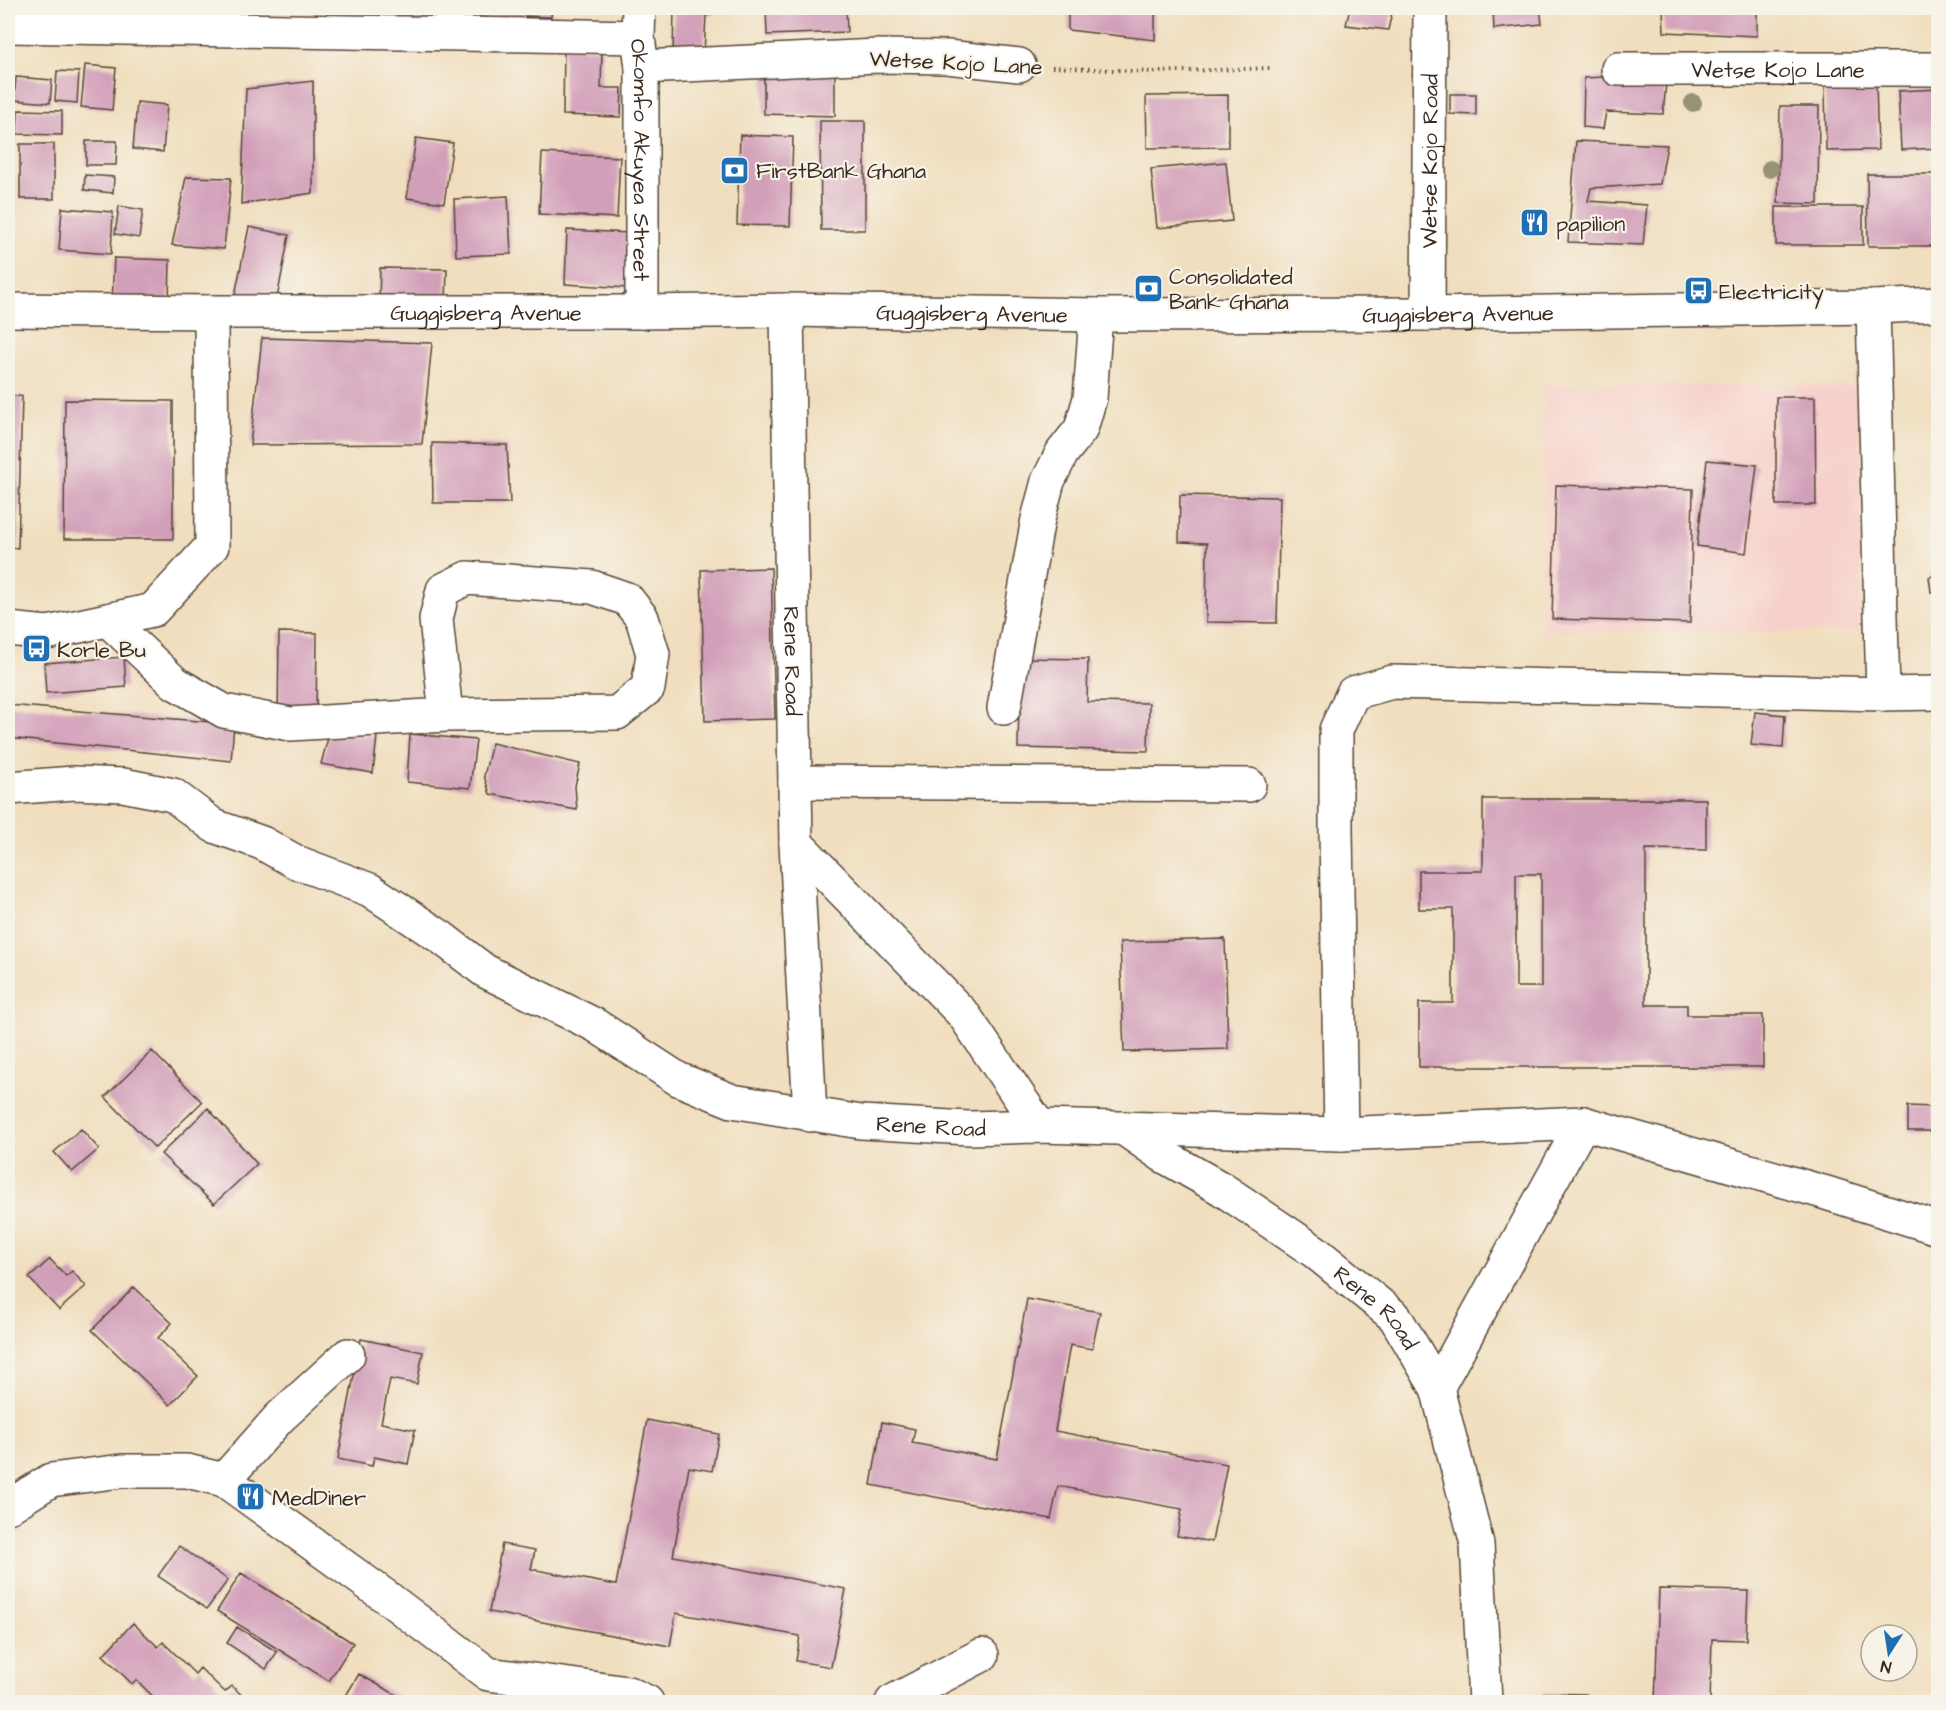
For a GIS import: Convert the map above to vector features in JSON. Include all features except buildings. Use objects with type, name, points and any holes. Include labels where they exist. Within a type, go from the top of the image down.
[{"type":"street","name":"Wetse Kojo Road","points":[[1428,314],[1430,8]]},
{"type":"street","name":"Wetse Kojo Lane","points":[[8,26],[639,37],[878,56],[947,57],[1019,65]]},
{"type":"street","name":"Okomfo Akuyea Street","points":[[639,37],[642,312]]},
{"type":"street","name":"Wetse Kojo Lane","points":[[1618,69],[1938,69]]},
{"type":"street","name":"Guggisberg Avenue","points":[[8,310],[642,312],[787,310],[1096,315],[1428,314],[1938,304]]},
{"type":"street","points":[[1873,307],[1883,694]]},
{"type":"street","name":"Rene Road","points":[[787,310],[796,843],[810,1115],[861,1122],[969,1128],[1039,1126],[1123,1128],[1162,1155],[1222,1189],[1314,1251],[1395,1317],[1437,1388],[1477,1544],[1485,1702]]},
{"type":"street","points":[[8,629],[47,633],[153,610],[212,546],[212,312]]},
{"type":"street","points":[[1004,708],[1038,519],[1048,481],[1062,453],[1081,429],[1090,398],[1096,315]]},
{"type":"street","points":[[108,620],[175,683],[224,711],[290,724],[446,715],[617,713],[648,688],[653,654],[642,618],[627,599],[592,587],[467,578],[443,590],[436,619],[446,715]]},
{"type":"street","points":[[1341,1134],[1335,831],[1336,730],[1353,693],[1392,682],[1883,694],[1938,693]]},
{"type":"street","points":[[795,782],[1249,785]]},
{"type":"street","points":[[8,788],[74,783],[113,785],[173,795],[214,826],[262,843],[296,862],[370,890],[442,938],[485,971],[595,1025],[678,1079],[732,1101],[810,1115]]},
{"type":"street","points":[[796,843],[964,1015],[1039,1126]]},
{"type":"street","points":[[1437,1388],[1583,1123]]},
{"type":"street","points":[[1123,1128],[1341,1134],[1583,1123],[1823,1192],[1938,1228]]},
{"type":"street","points":[[224,1480],[279,1418],[348,1355]]},
{"type":"street","points":[[8,1507],[51,1480],[122,1470],[187,1470],[224,1480],[385,1596],[488,1674],[628,1693],[647,1702]]},
{"type":"street","points":[[892,1702],[982,1655]]},
{"type":"path","name":"Wetse Kojo Lane","points":[[1019,65],[1153,72],[1271,68]]},
{"type":"shaded area","points":[[1543,385],[1861,386],[1860,632],[1543,631]]},
{"type":"place","name":"FirstBank Ghana","points":[[735,170]]},
{"type":"place","name":"papilion","points":[[1535,223]]},
{"type":"place","name":"Consolidated Bank Ghana","points":[[1148,289]]},
{"type":"place","name":"Electricity","points":[[1698,291]]},
{"type":"place","name":"Korle Bu","points":[[36,649]]},
{"type":"place","name":"MedDiner","points":[[251,1497]]}]
